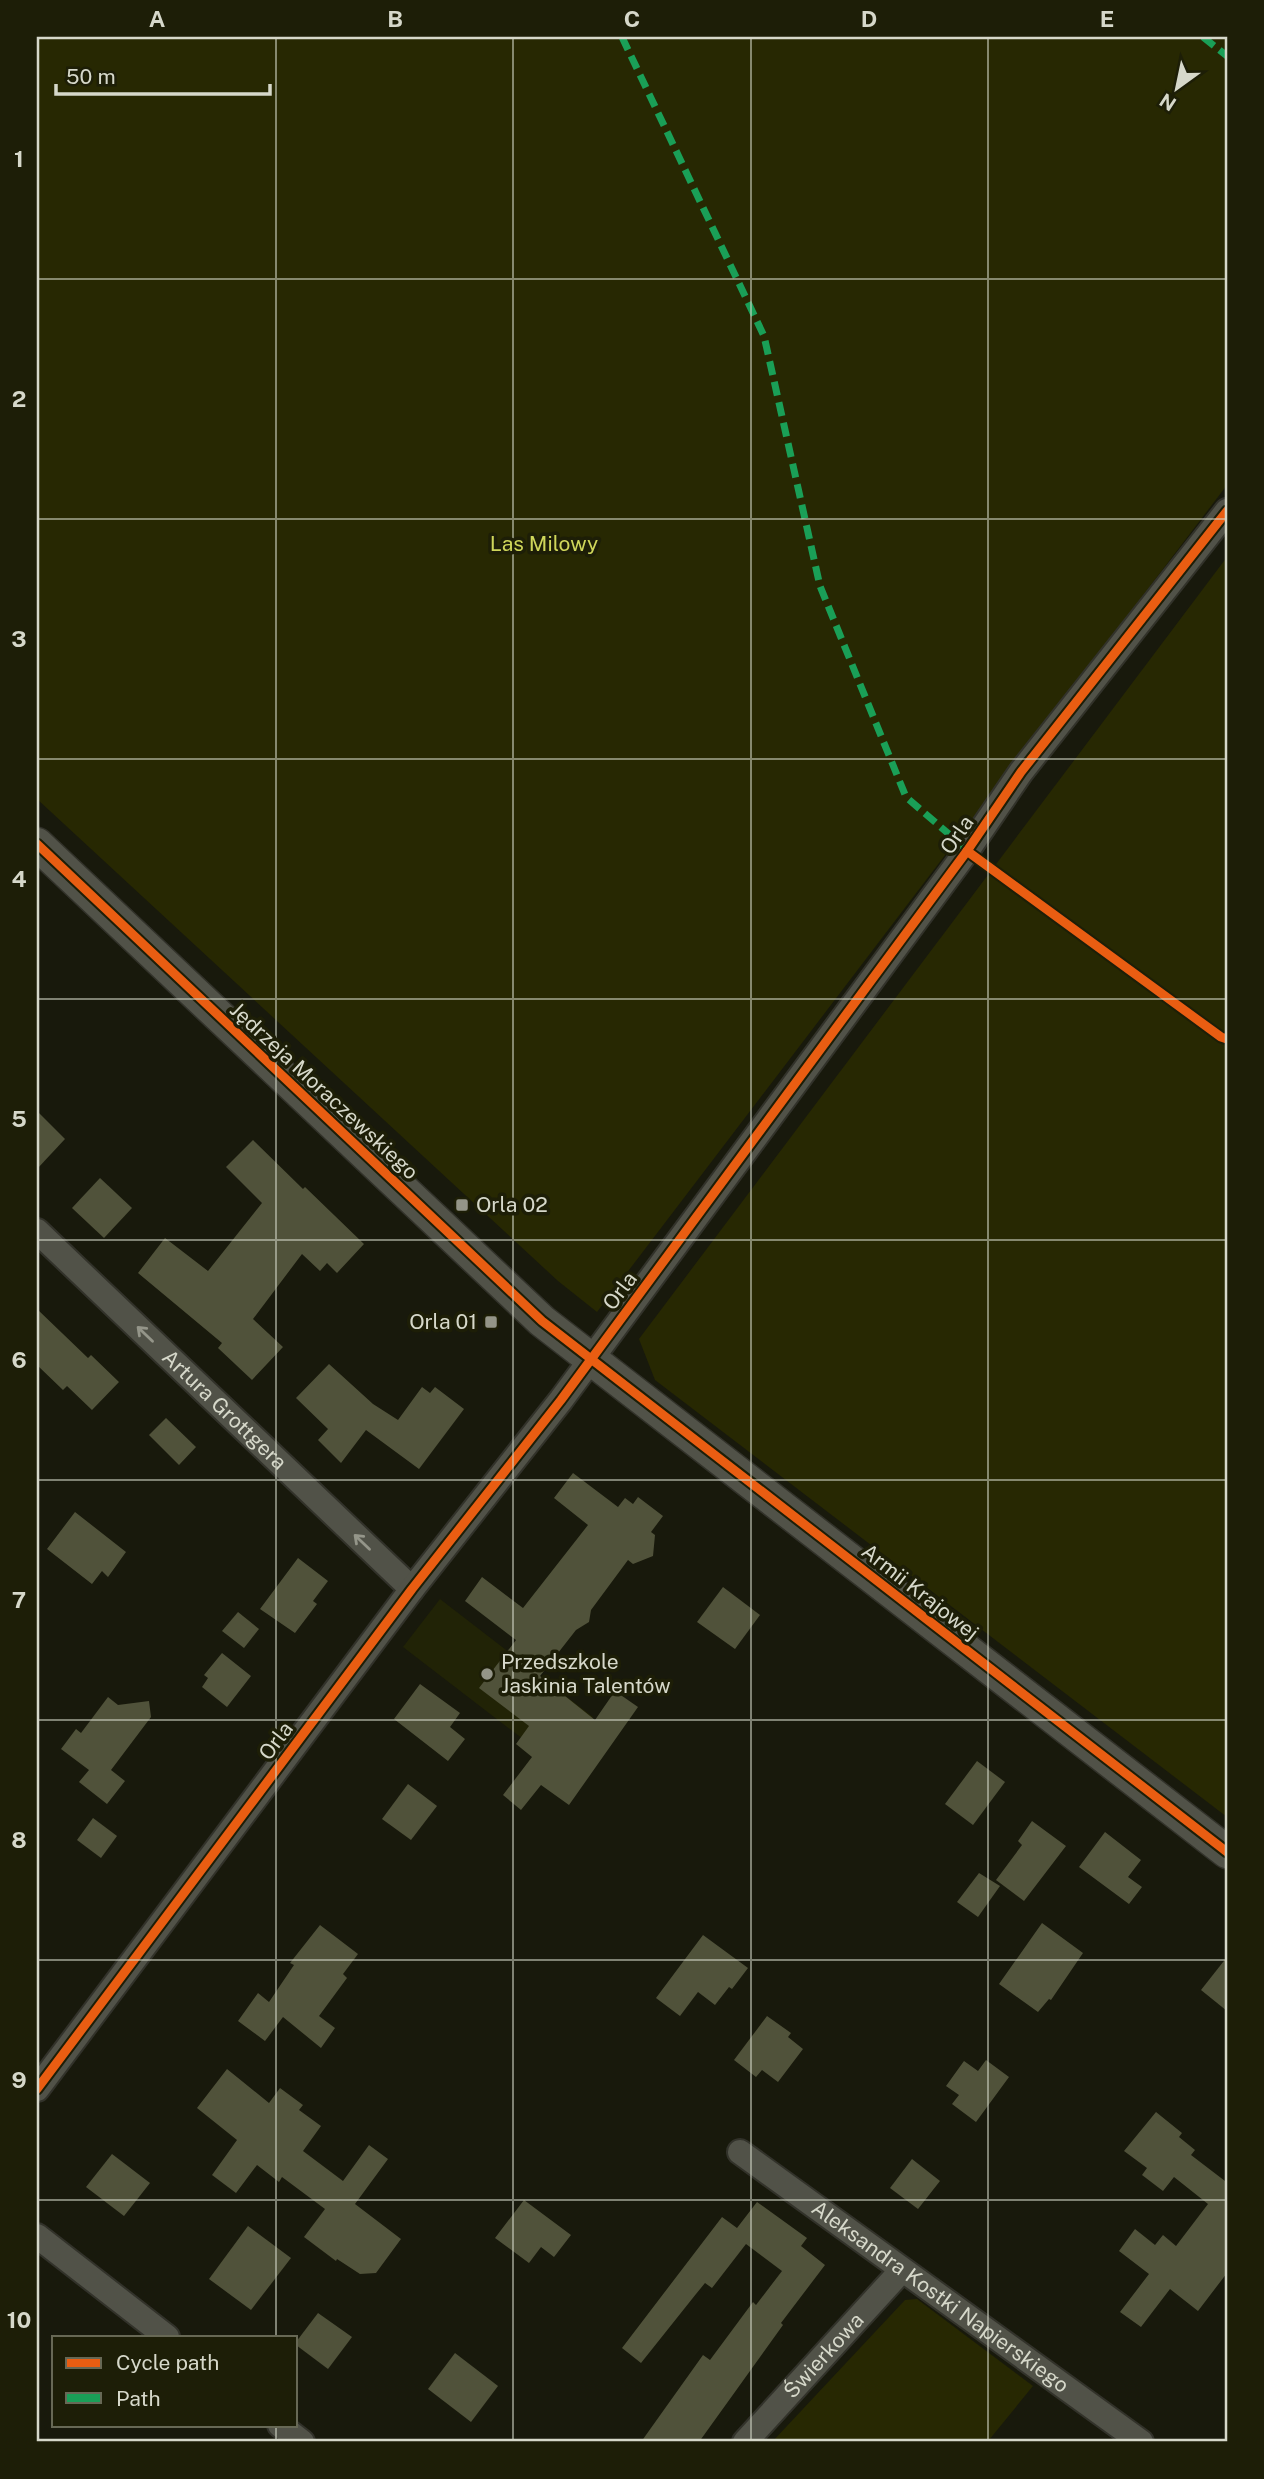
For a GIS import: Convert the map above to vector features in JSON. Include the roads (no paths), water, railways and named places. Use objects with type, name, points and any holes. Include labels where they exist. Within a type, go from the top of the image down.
[{"type":"street","name":"Orla","points":[[37,2088],[412,1589],[591,1359],[959,862],[1021,772],[1227,511]]},
{"type":"street","name":"Jędrzeja Moraczewskiego","points":[[37,844],[525,1305],[591,1359]]},
{"type":"street","name":"Artura Grottgera","points":[[37,1231],[412,1589]]},
{"type":"street","name":"Armii Krajowej","points":[[591,1359],[1227,1852]]},
{"type":"street","name":"Aleksandra Kostki Napierskiego","points":[[740,2152],[1140,2442]]},
{"type":"street","points":[[37,2236],[166,2336]]},
{"type":"street","name":"Świerkowa","points":[[745,2442],[902,2270]]},
{"type":"street","points":[[281,2426],[302,2442]]},
{"type":"place","name":"Orla 02","points":[[462,1205]]},
{"type":"place","name":"Orla 01","points":[[491,1322]]},
{"type":"place","name":"Przedszkole Jaskinia Talentów","points":[[487,1674]]},
{"type":"park label","name":"Las Milowy","points":[[544,544]]}]
